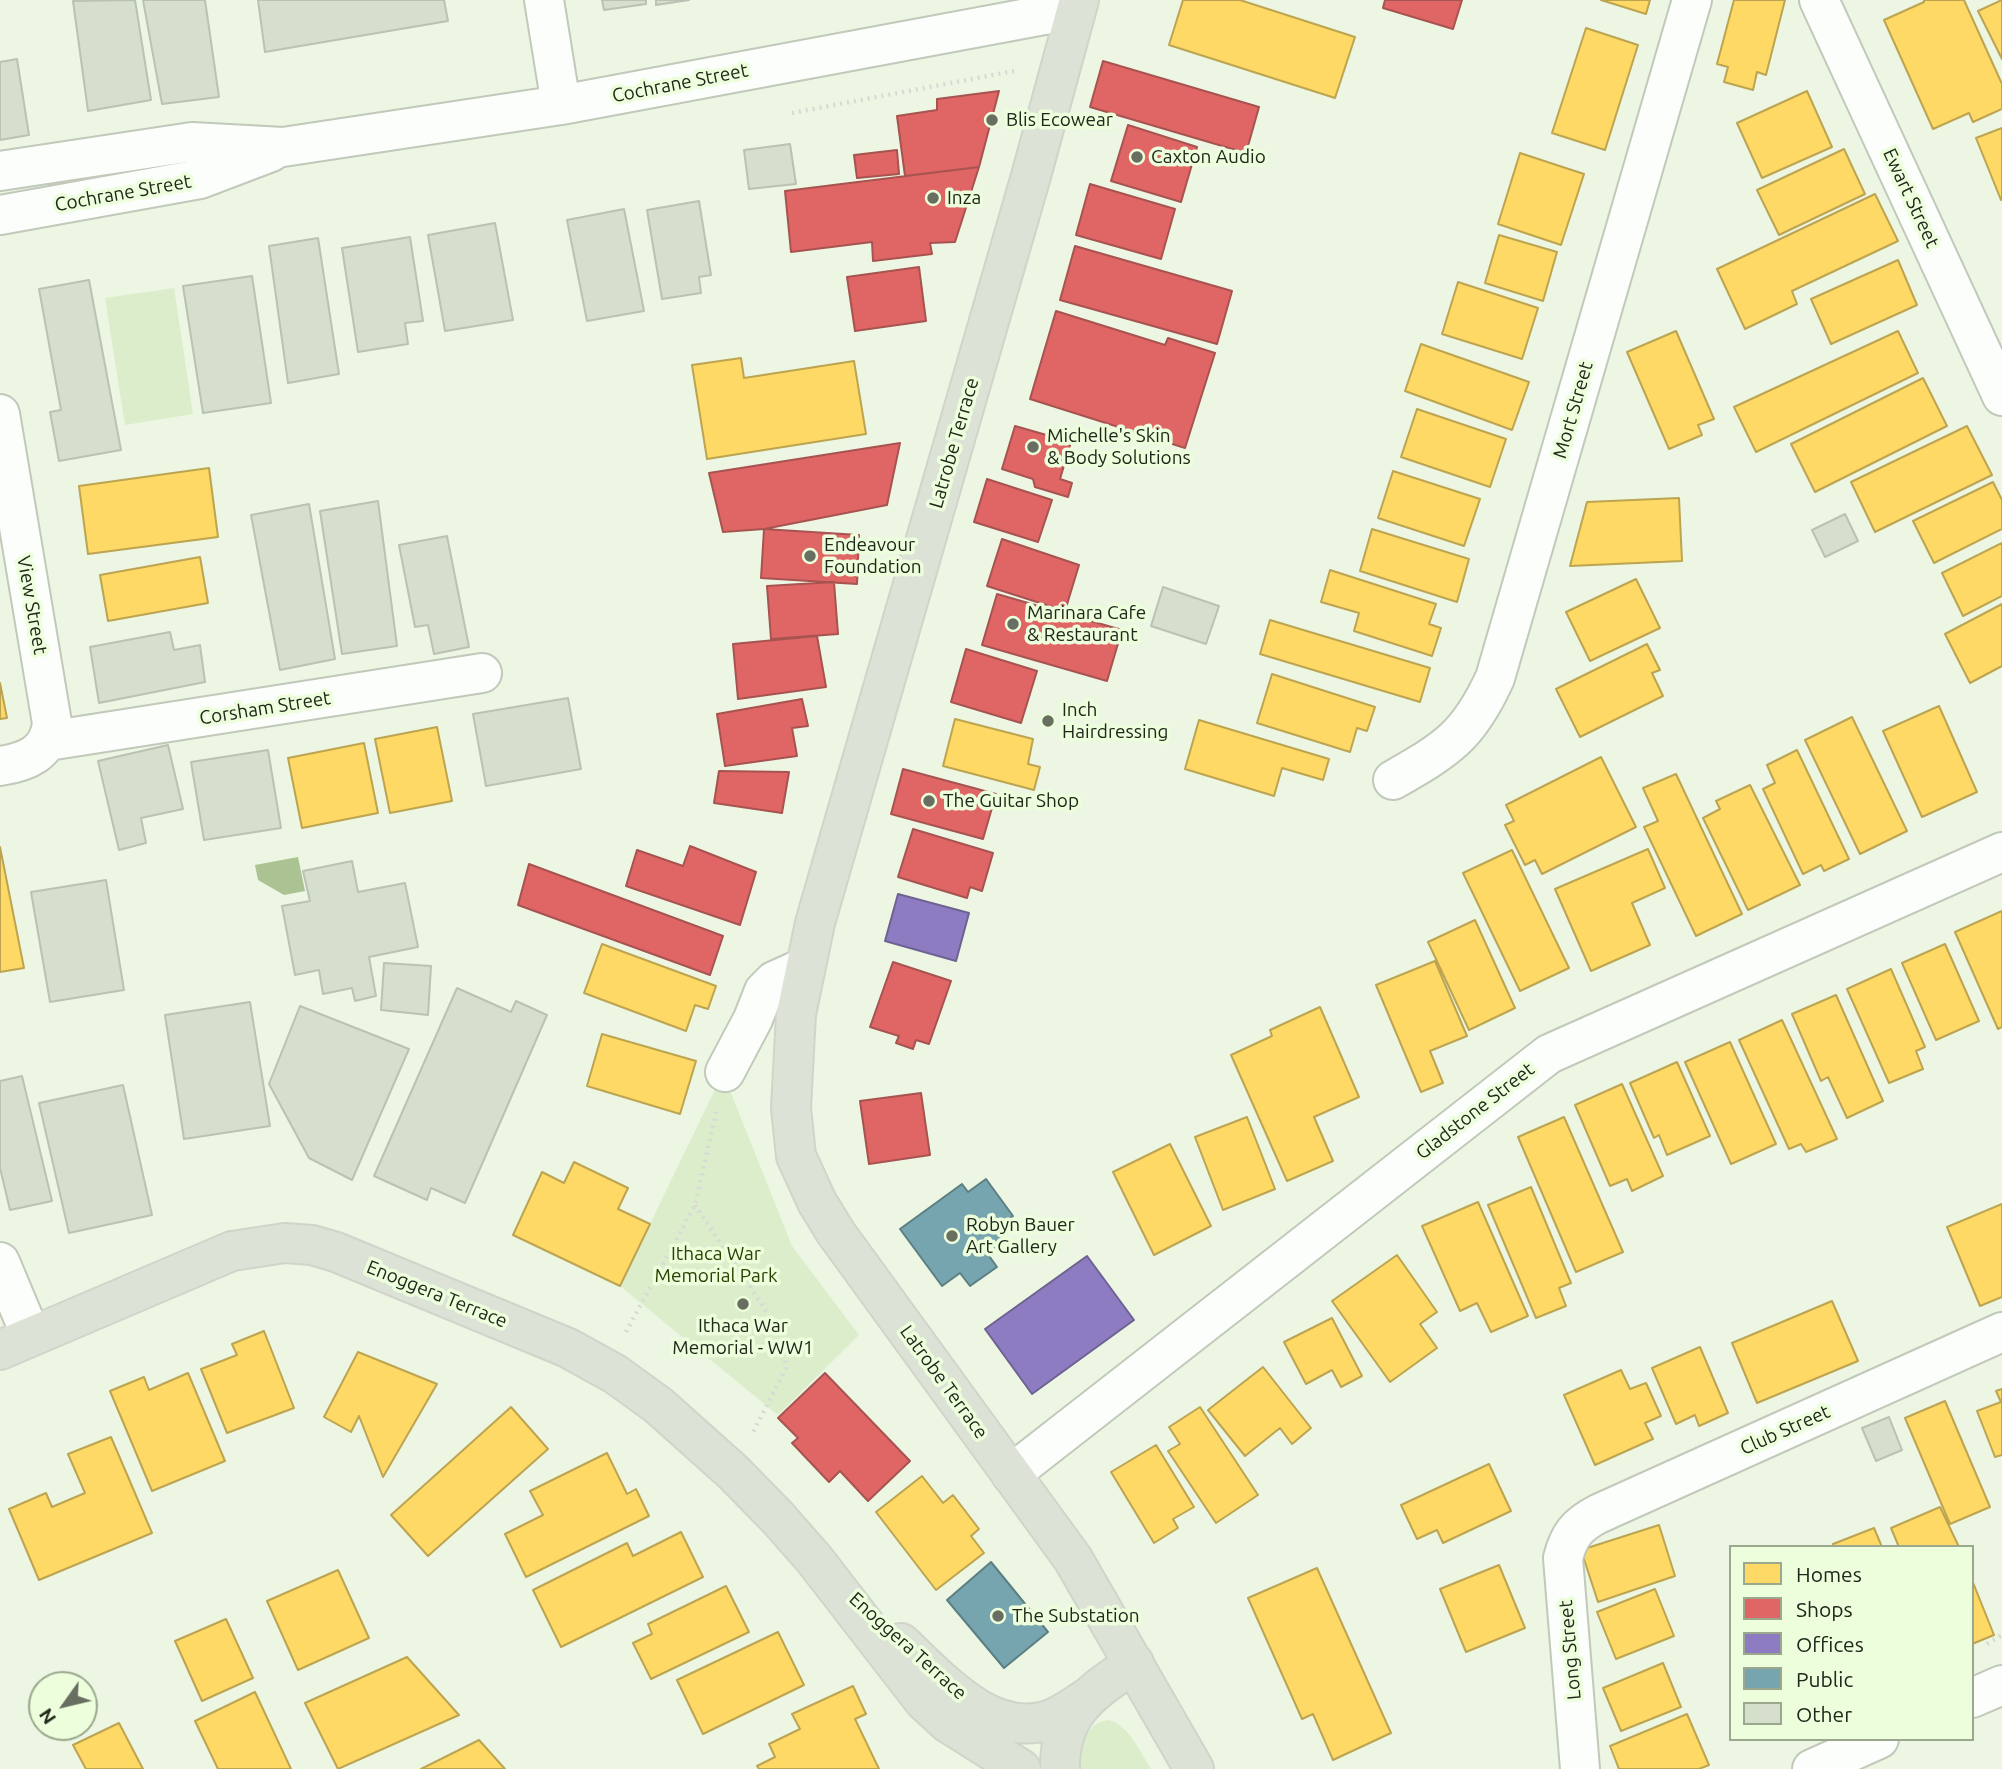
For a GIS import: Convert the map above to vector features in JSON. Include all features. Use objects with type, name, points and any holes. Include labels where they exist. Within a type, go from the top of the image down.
[{"type":"main road","name":"Latrobe Terrace","points":[[1077,4],[1031,176],[830,870],[796,1014],[791,1108],[794,1146],[804,1177],[836,1233],[1073,1559],[1194,1769]]},
{"type":"main road","name":"Enoggera Terrace","points":[[16,1343],[232,1251],[285,1244],[312,1245],[336,1252],[453,1299],[568,1348],[615,1374],[658,1405],[733,1472],[778,1518],[814,1559],[924,1701],[948,1723],[1021,1769]]},
{"type":"main road","name":"Enoggera Terrace","points":[[814,1559],[936,1676],[987,1713],[1016,1722],[1044,1721],[1061,1715],[1134,1663]]},
{"type":"main road","name":"Enoggera Terrace","points":[[1060,1769],[1063,1733],[1077,1708],[1087,1698]]},
{"type":"street","points":[[544,0],[561,105]]},
{"type":"street","name":"Mort Street","points":[[1393,780],[1440,753],[1462,733],[1478,711],[1495,678],[1692,0]]},
{"type":"street","name":"Ewart Street","points":[[1819,0],[2002,396]]},
{"type":"street","name":"Cochrane Street","points":[[0,171],[191,142],[283,147],[561,105],[1077,4]]},
{"type":"street","name":"Cochrane Street","points":[[0,215],[200,179],[283,147]]},
{"type":"street","name":"View Street","points":[[0,414],[51,712],[52,723],[48,741]]},
{"type":"street","name":"Corsham Street","points":[[48,741],[481,673]]},
{"type":"street","points":[[0,766],[21,762],[43,748],[48,741]]},
{"type":"street","name":"Gladstone Street","points":[[1011,1474],[1549,1054],[2002,852]]},
{"type":"street","points":[[725,1072],[753,1019],[764,991],[774,981],[805,967]]},
{"type":"street","points":[[0,1262],[16,1343]]},
{"type":"street","name":"Club Street","points":[[1571,1533],[1598,1514],[2002,1332]]},
{"type":"street","name":"Long Street","points":[[1571,1533],[1563,1558],[1580,1769]]},
{"type":"street","points":[[1974,1697],[2002,1685]]},
{"type":"street","points":[[1812,1769],[1875,1741]]},
{"type":"path","points":[[792,113],[1014,71]]},
{"type":"path","points":[[626,1332],[695,1205],[725,1072]]},
{"type":"path","points":[[695,1205],[781,1333],[786,1368],[752,1434]]},
{"type":"path","points":[[1987,1644],[2002,1635]]},
{"type":"green space","points":[[174,288],[193,414],[125,425],[105,298]]},
{"type":"green space","name":"Ithaca War Memorial Park","points":[[723,1073],[792,1246],[859,1335],[778,1415],[620,1286]]},
{"type":"green space","points":[[1109,1720],[1128,1733],[1151,1769],[1080,1769],[1080,1753],[1089,1731],[1101,1722]]},
{"type":"shaded area","points":[[298,857],[305,891],[284,895],[258,880],[255,865]]},
{"type":"building: Homes","points":[[1183,0],[1240,0],[1355,37],[1335,98],[1169,45]]},
{"type":"building: Homes","points":[[1601,0],[1650,0],[1646,14]]},
{"type":"building: Homes","points":[[1734,0],[1785,0],[1766,75],[1757,72],[1753,90],[1724,82],[1728,67],[1717,64]]},
{"type":"building: Homes","points":[[1924,0],[1964,0],[2002,84],[2002,109],[1973,122],[1969,113],[1933,129],[1884,20]]},
{"type":"building: Homes","points":[[2002,0],[2002,59],[1978,11]]},
{"type":"building: Homes","points":[[1586,28],[1638,45],[1605,150],[1552,133]]},
{"type":"building: Homes","points":[[1807,91],[1832,147],[1762,178],[1737,123]]},
{"type":"building: Homes","points":[[2002,128],[2002,199],[2001,200],[1976,138]]},
{"type":"building: Homes","points":[[1844,149],[1865,194],[1779,235],[1757,190]]},
{"type":"building: Homes","points":[[1520,153],[1584,174],[1561,245],[1498,224]]},
{"type":"building: Homes","points":[[1875,194],[1898,241],[1792,291],[1797,304],[1745,329],[1717,269]]},
{"type":"building: Homes","points":[[1499,235],[1557,252],[1543,301],[1485,283]]},
{"type":"building: Homes","points":[[1898,260],[1917,305],[1831,344],[1811,299]]},
{"type":"building: Homes","points":[[1458,282],[1538,308],[1522,359],[1442,334]]},
{"type":"building: Homes","points":[[1676,331],[1714,419],[1698,425],[1702,435],[1669,449],[1627,352]]},
{"type":"building: Homes","points":[[1898,331],[1918,373],[1756,452],[1734,407]]},
{"type":"building: Homes","points":[[1421,344],[1529,382],[1512,430],[1405,391]]},
{"type":"building: Homes","points":[[741,358],[744,378],[854,361],[866,434],[707,459],[692,365]]},
{"type":"building: Homes","points":[[1923,378],[1947,426],[1815,492],[1791,444]]},
{"type":"building: Homes","points":[[1417,409],[1506,439],[1490,487],[1401,457]]},
{"type":"building: Homes","points":[[1967,426],[1992,475],[1875,532],[1851,482]]},
{"type":"building: Homes","points":[[209,468],[218,537],[88,554],[79,486]]},
{"type":"building: Homes","points":[[1393,471],[1480,499],[1464,546],[1378,518]]},
{"type":"building: Homes","points":[[1993,482],[2002,500],[2002,529],[1934,563],[1913,521]]},
{"type":"building: Homes","points":[[1679,498],[1682,561],[1570,566],[1587,502]]},
{"type":"building: Homes","points":[[1372,529],[1469,559],[1457,602],[1360,571]]},
{"type":"building: Homes","points":[[2002,543],[2002,596],[1963,616],[1942,573]]},
{"type":"building: Homes","points":[[200,557],[208,603],[108,621],[100,575]]},
{"type":"building: Homes","points":[[1330,570],[1436,604],[1429,624],[1441,628],[1432,656],[1354,631],[1359,613],[1321,602]]},
{"type":"building: Homes","points":[[1636,579],[1660,628],[1590,661],[1566,612]]},
{"type":"building: Homes","points":[[2002,604],[2002,666],[1970,683],[1945,634]]},
{"type":"building: Homes","points":[[1270,620],[1430,668],[1420,702],[1260,654]]},
{"type":"building: Homes","points":[[1647,644],[1660,670],[1652,673],[1663,696],[1580,737],[1556,689]]},
{"type":"building: Homes","points":[[1272,674],[1375,707],[1367,731],[1357,728],[1350,752],[1257,723]]},
{"type":"building: Homes","points":[[0,683],[7,718],[0,719]]},
{"type":"building: Homes","points":[[1939,706],[1977,792],[1922,817],[1883,731]]},
{"type":"building: Homes","points":[[1852,717],[1907,831],[1860,854],[1805,740]]},
{"type":"building: Homes","points":[[955,719],[1033,739],[1028,764],[1040,767],[1034,790],[943,766]]},
{"type":"building: Homes","points":[[1199,720],[1329,759],[1323,780],[1282,768],[1274,796],[1185,769]]},
{"type":"building: Homes","points":[[437,727],[452,801],[390,813],[375,739]]},
{"type":"building: Homes","points":[[364,743],[378,813],[302,828],[288,758]]},
{"type":"building: Homes","points":[[1797,750],[1849,859],[1824,871],[1821,865],[1803,874],[1763,789],[1775,783],[1767,765]]},
{"type":"building: Homes","points":[[1601,757],[1636,827],[1542,874],[1535,860],[1525,865],[1505,825],[1514,821],[1506,805]]},
{"type":"building: Homes","points":[[1676,774],[1742,914],[1696,936],[1644,827],[1658,821],[1643,788]]},
{"type":"building: Homes","points":[[1750,785],[1800,885],[1748,910],[1703,818],[1720,809],[1716,801]]},
{"type":"building: Homes","points":[[0,847],[24,968],[0,972]]},
{"type":"building: Homes","points":[[1648,849],[1665,888],[1632,903],[1650,945],[1591,971],[1555,889]]},
{"type":"building: Homes","points":[[1512,850],[1569,968],[1520,991],[1463,873]]},
{"type":"building: Homes","points":[[2002,911],[2002,1027],[1998,1029],[1955,932]]},
{"type":"building: Homes","points":[[1475,920],[1515,1008],[1469,1030],[1428,942]]},
{"type":"building: Homes","points":[[602,944],[716,986],[708,1009],[695,1005],[686,1031],[584,993]]},
{"type":"building: Homes","points":[[1945,944],[1979,1021],[1936,1040],[1902,963]]},
{"type":"building: Homes","points":[[1435,961],[1467,1036],[1430,1051],[1443,1083],[1421,1092],[1376,985]]},
{"type":"building: Homes","points":[[1891,969],[1925,1047],[1916,1051],[1923,1069],[1889,1083],[1847,989]]},
{"type":"building: Homes","points":[[1836,995],[1883,1101],[1847,1118],[1828,1077],[1821,1081],[1792,1014]]},
{"type":"building: Homes","points":[[1320,1007],[1359,1097],[1314,1117],[1333,1161],[1287,1181],[1231,1055],[1272,1036],[1270,1030]]},
{"type":"building: Homes","points":[[1782,1020],[1837,1139],[1806,1152],[1801,1144],[1789,1149],[1739,1040]]},
{"type":"building: Homes","points":[[602,1034],[696,1061],[680,1114],[587,1086]]},
{"type":"building: Homes","points":[[1730,1042],[1776,1144],[1731,1164],[1685,1062]]},
{"type":"building: Homes","points":[[1677,1062],[1710,1136],[1667,1155],[1659,1135],[1654,1138],[1630,1083]]},
{"type":"building: Homes","points":[[1622,1084],[1663,1176],[1632,1191],[1627,1179],[1610,1186],[1575,1105]]},
{"type":"building: Homes","points":[[1247,1117],[1275,1189],[1223,1210],[1195,1137]]},
{"type":"building: Homes","points":[[1564,1117],[1623,1252],[1576,1272],[1518,1137]]},
{"type":"building: Homes","points":[[1170,1144],[1211,1226],[1154,1255],[1113,1172]]},
{"type":"building: Homes","points":[[574,1162],[628,1188],[618,1209],[650,1224],[620,1286],[513,1235],[542,1172],[564,1183]]},
{"type":"building: Homes","points":[[1531,1187],[1571,1283],[1559,1288],[1566,1306],[1536,1318],[1488,1205]]},
{"type":"building: Homes","points":[[1478,1202],[1528,1316],[1491,1332],[1477,1303],[1460,1311],[1422,1226]]},
{"type":"building: Homes","points":[[2002,1204],[2002,1297],[1980,1306],[1947,1227]]},
{"type":"building: Homes","points":[[1397,1255],[1437,1312],[1420,1324],[1437,1348],[1390,1382],[1332,1301]]},
{"type":"building: Homes","points":[[1832,1301],[1858,1361],[1757,1403],[1732,1343]]},
{"type":"building: Homes","points":[[1332,1318],[1362,1376],[1341,1387],[1332,1370],[1306,1384],[1284,1342]]},
{"type":"building: Homes","points":[[264,1331],[294,1408],[227,1433],[201,1369],[237,1355],[232,1344]]},
{"type":"building: Homes","points":[[1700,1347],[1728,1413],[1699,1426],[1695,1415],[1676,1424],[1652,1368]]},
{"type":"building: Homes","points":[[358,1352],[437,1384],[383,1477],[359,1416],[351,1432],[324,1417]]},
{"type":"building: Homes","points":[[1263,1367],[1311,1428],[1292,1444],[1280,1428],[1245,1456],[1208,1410]]},
{"type":"building: Homes","points":[[1621,1370],[1630,1389],[1646,1383],[1661,1416],[1645,1423],[1653,1439],[1595,1465],[1564,1395]]},
{"type":"building: Homes","points":[[188,1373],[225,1461],[152,1491],[110,1391],[144,1377],[149,1390]]},
{"type":"building: Homes","points":[[2002,1389],[2002,1455],[1995,1457],[1977,1411],[2001,1402],[1996,1391]]},
{"type":"building: Homes","points":[[1945,1401],[1990,1507],[1950,1524],[1905,1418]]},
{"type":"building: Homes","points":[[511,1407],[548,1449],[428,1556],[391,1515]]},
{"type":"building: Homes","points":[[1200,1407],[1258,1495],[1216,1523],[1168,1451],[1180,1444],[1169,1427]]},
{"type":"building: Homes","points":[[111,1437],[152,1533],[39,1580],[9,1509],[46,1493],[52,1507],[85,1493],[68,1454]]},
{"type":"building: Homes","points":[[1156,1445],[1194,1507],[1173,1519],[1178,1528],[1154,1543],[1111,1472]]},
{"type":"building: Homes","points":[[607,1453],[627,1494],[636,1489],[649,1516],[526,1577],[505,1534],[543,1515],[530,1491]]},
{"type":"building: Homes","points":[[1489,1464],[1511,1511],[1443,1543],[1437,1530],[1417,1539],[1401,1505]]},
{"type":"building: Homes","points":[[922,1476],[943,1503],[953,1495],[979,1529],[971,1536],[984,1553],[936,1590],[876,1512]]},
{"type":"building: Homes","points":[[1940,1507],[1958,1545],[1898,1545],[1891,1528]]},
{"type":"building: Homes","points":[[1659,1525],[1675,1576],[1598,1602],[1581,1550]]},
{"type":"building: Homes","points":[[1874,1528],[1881,1545],[1833,1545]]},
{"type":"building: Homes","points":[[681,1532],[703,1577],[561,1647],[533,1590],[627,1543],[633,1556]]},
{"type":"building: Homes","points":[[1499,1565],[1525,1628],[1466,1652],[1440,1589]]},
{"type":"building: Homes","points":[[1317,1568],[1391,1733],[1333,1760],[1313,1714],[1302,1719],[1248,1598]]},
{"type":"building: Homes","points":[[338,1570],[369,1638],[298,1670],[267,1601]]},
{"type":"building: Homes","points":[[1974,1585],[1994,1635],[1974,1643]]},
{"type":"building: Homes","points":[[726,1586],[749,1632],[651,1679],[633,1643],[652,1634],[648,1624]]},
{"type":"building: Homes","points":[[1655,1589],[1674,1636],[1616,1659],[1597,1612]]},
{"type":"building: Homes","points":[[226,1619],[253,1678],[202,1701],[175,1641]]},
{"type":"building: Homes","points":[[778,1632],[804,1685],[703,1734],[677,1680]]},
{"type":"building: Homes","points":[[407,1657],[459,1715],[338,1769],[305,1703]]},
{"type":"building: Homes","points":[[1663,1663],[1681,1707],[1621,1731],[1603,1688]]},
{"type":"building: Homes","points":[[853,1686],[866,1714],[855,1719],[879,1769],[759,1769],[757,1766],[775,1757],[769,1744],[800,1729],[792,1714]]},
{"type":"building: Homes","points":[[255,1692],[291,1769],[218,1769],[195,1721]]},
{"type":"building: Homes","points":[[1687,1714],[1709,1765],[1699,1769],[1619,1769],[1610,1746]]},
{"type":"building: Homes","points":[[119,1723],[143,1769],[86,1769],[73,1745],[81,1741],[98,1741],[98,1733]]},
{"type":"building: Homes","points":[[479,1740],[505,1769],[421,1769]]},
{"type":"building: Shops","points":[[1385,0],[1462,0],[1453,29],[1383,8]]},
{"type":"building: Shops","points":[[1103,61],[1259,107],[1246,153],[1090,107]]},
{"type":"building: Shops","points":[[999,91],[979,167],[905,176],[897,116],[937,110],[937,99]]},
{"type":"building: Shops","points":[[1128,125],[1197,147],[1181,202],[1111,181]]},
{"type":"building: Shops","points":[[897,150],[899,174],[857,178],[854,155]]},
{"type":"building: Shops","points":[[979,167],[955,242],[930,243],[932,254],[873,261],[872,242],[791,252],[785,191]]},
{"type":"building: Shops","points":[[1090,184],[1175,209],[1161,259],[1076,235]]},
{"type":"building: Shops","points":[[1075,246],[1232,291],[1217,344],[1060,300]]},
{"type":"building: Shops","points":[[919,267],[926,321],[855,331],[847,277]]},
{"type":"building: Shops","points":[[1056,311],[1165,345],[1168,338],[1215,353],[1185,448],[1030,399]]},
{"type":"building: Shops","points":[[1015,426],[1071,442],[1060,479],[1072,483],[1068,497],[1035,487],[1033,479],[1002,469]]},
{"type":"building: Shops","points":[[900,443],[887,505],[764,529],[723,532],[709,473]]},
{"type":"building: Shops","points":[[987,479],[1052,500],[1038,542],[974,522]]},
{"type":"building: Shops","name":"Endeavour Foundation","points":[[764,529],[859,535],[857,584],[761,578]]},
{"type":"building: Shops","points":[[1002,539],[1079,565],[1065,611],[987,586]]},
{"type":"building: Shops","points":[[834,582],[838,634],[771,639],[767,586]]},
{"type":"building: Shops","points":[[997,594],[1122,630],[1107,681],[982,645]]},
{"type":"building: Shops","points":[[817,636],[826,687],[738,699],[733,644]]},
{"type":"building: Shops","points":[[966,649],[1037,671],[1021,723],[951,702]]},
{"type":"building: Shops","points":[[802,699],[808,726],[792,728],[797,756],[725,766],[717,714]]},
{"type":"building: Shops","points":[[903,769],[996,794],[983,839],[891,814]]},
{"type":"building: Shops","points":[[719,771],[789,772],[782,813],[714,803]]},
{"type":"building: Shops","points":[[913,829],[993,853],[982,891],[970,887],[967,898],[898,877]]},
{"type":"building: Shops","points":[[690,846],[756,872],[740,925],[626,886],[637,850],[683,866]]},
{"type":"building: Shops","points":[[529,864],[723,936],[710,975],[518,905]]},
{"type":"building: Shops","points":[[893,962],[951,981],[929,1044],[916,1040],[913,1049],[896,1043],[899,1036],[870,1027]]},
{"type":"building: Shops","points":[[921,1093],[930,1155],[869,1164],[860,1101]]},
{"type":"building: Shops","points":[[825,1373],[910,1461],[868,1501],[840,1471],[829,1482],[792,1443],[798,1438],[778,1418]]},
{"type":"building: Offices","points":[[898,894],[969,913],[956,961],[885,941]]},
{"type":"building: Offices","points":[[1087,1256],[1134,1320],[1032,1394],[985,1329]]},
{"type":"building: Public","name":"Robyn Bauer Art Gallery","points":[[986,1179],[1013,1216],[995,1230],[1003,1242],[987,1253],[997,1267],[970,1286],[960,1273],[942,1286],[900,1229],[962,1184],[968,1192]]},
{"type":"building: Public","name":"The Substation","points":[[991,1562],[1048,1632],[1004,1668],[947,1600]]},
{"type":"building: Other","points":[[135,0],[151,100],[88,111],[73,1]]},
{"type":"building: Other","points":[[143,0],[205,0],[219,97],[162,104]]},
{"type":"building: Other","points":[[258,0],[444,0],[448,21],[265,52]]},
{"type":"building: Other","points":[[602,0],[646,0],[646,4],[604,10]]},
{"type":"building: Other","points":[[656,0],[689,0],[656,5]]},
{"type":"building: Other","points":[[17,59],[29,135],[0,140],[0,62]]},
{"type":"building: Other","points":[[790,144],[796,184],[749,189],[744,150]]},
{"type":"building: Other","points":[[699,201],[711,275],[699,277],[701,293],[662,299],[647,210]]},
{"type":"building: Other","points":[[624,209],[644,311],[587,321],[567,220]]},
{"type":"building: Other","points":[[495,223],[513,320],[445,331],[428,235]]},
{"type":"building: Other","points":[[410,237],[423,321],[405,323],[408,344],[358,352],[342,248]]},
{"type":"building: Other","points":[[318,238],[339,374],[288,383],[269,246]]},
{"type":"building: Other","points":[[252,276],[271,403],[203,413],[183,286]]},
{"type":"building: Other","points":[[89,280],[121,450],[59,461],[50,412],[61,410],[39,289]]},
{"type":"building: Other","points":[[378,501],[397,646],[342,654],[320,511]]},
{"type":"building: Other","points":[[309,504],[335,659],[280,670],[251,515]]},
{"type":"building: Other","points":[[1845,514],[1858,541],[1825,557],[1812,530]]},
{"type":"building: Other","points":[[447,536],[469,647],[434,654],[428,625],[415,627],[399,545]]},
{"type":"building: Other","points":[[1163,587],[1219,606],[1206,644],[1151,626]]},
{"type":"building: Other","points":[[170,632],[174,650],[200,645],[205,682],[99,703],[90,647]]},
{"type":"building: Other","points":[[568,698],[581,769],[486,786],[473,714]]},
{"type":"building: Other","points":[[168,745],[183,809],[141,818],[146,843],[119,850],[98,761]]},
{"type":"building: Other","points":[[268,750],[281,828],[204,840],[191,762]]},
{"type":"building: Other","points":[[352,861],[358,892],[405,883],[418,947],[369,957],[376,996],[355,1001],[352,988],[323,994],[319,970],[295,975],[282,906],[310,901],[303,871]]},
{"type":"building: Other","points":[[106,880],[124,990],[50,1002],[31,892]]},
{"type":"building: Other","points":[[384,963],[431,966],[428,1015],[381,1010]]},
{"type":"building: Other","points":[[457,988],[511,1012],[516,1001],[547,1015],[465,1203],[431,1188],[427,1200],[374,1176]]},
{"type":"building: Other","points":[[250,1002],[270,1126],[184,1139],[165,1015]]},
{"type":"building: Other","points":[[300,1006],[409,1049],[352,1180],[309,1158],[269,1084]]},
{"type":"building: Other","points":[[22,1076],[52,1201],[10,1210],[0,1168],[0,1081]]},
{"type":"building: Other","points":[[123,1085],[152,1215],[69,1233],[39,1103]]},
{"type":"building: Other","points":[[1889,1417],[1902,1450],[1876,1461],[1862,1428]]},
{"type":"place","name":"Blis Ecowear","points":[[992,120]]},
{"type":"place","name":"Caxton Audio","points":[[1137,157]]},
{"type":"place","name":"Inza","points":[[933,198]]},
{"type":"place","name":"Michelle's Skin & Body Solutions","points":[[1033,447]]},
{"type":"place","name":"Endeavour Foundation","points":[[810,556]]},
{"type":"place","name":"Marinara Cafe & Restaurant","points":[[1013,624]]},
{"type":"place","name":"Inch Hairdressing","points":[[1048,721]]},
{"type":"place","name":"The Guitar Shop","points":[[929,801]]},
{"type":"place","name":"Robyn Bauer Art Gallery","points":[[952,1236]]},
{"type":"place","name":"Ithaca War Memorial - WW1","points":[[743,1304]]},
{"type":"place","name":"The Substation","points":[[998,1616]]}]
